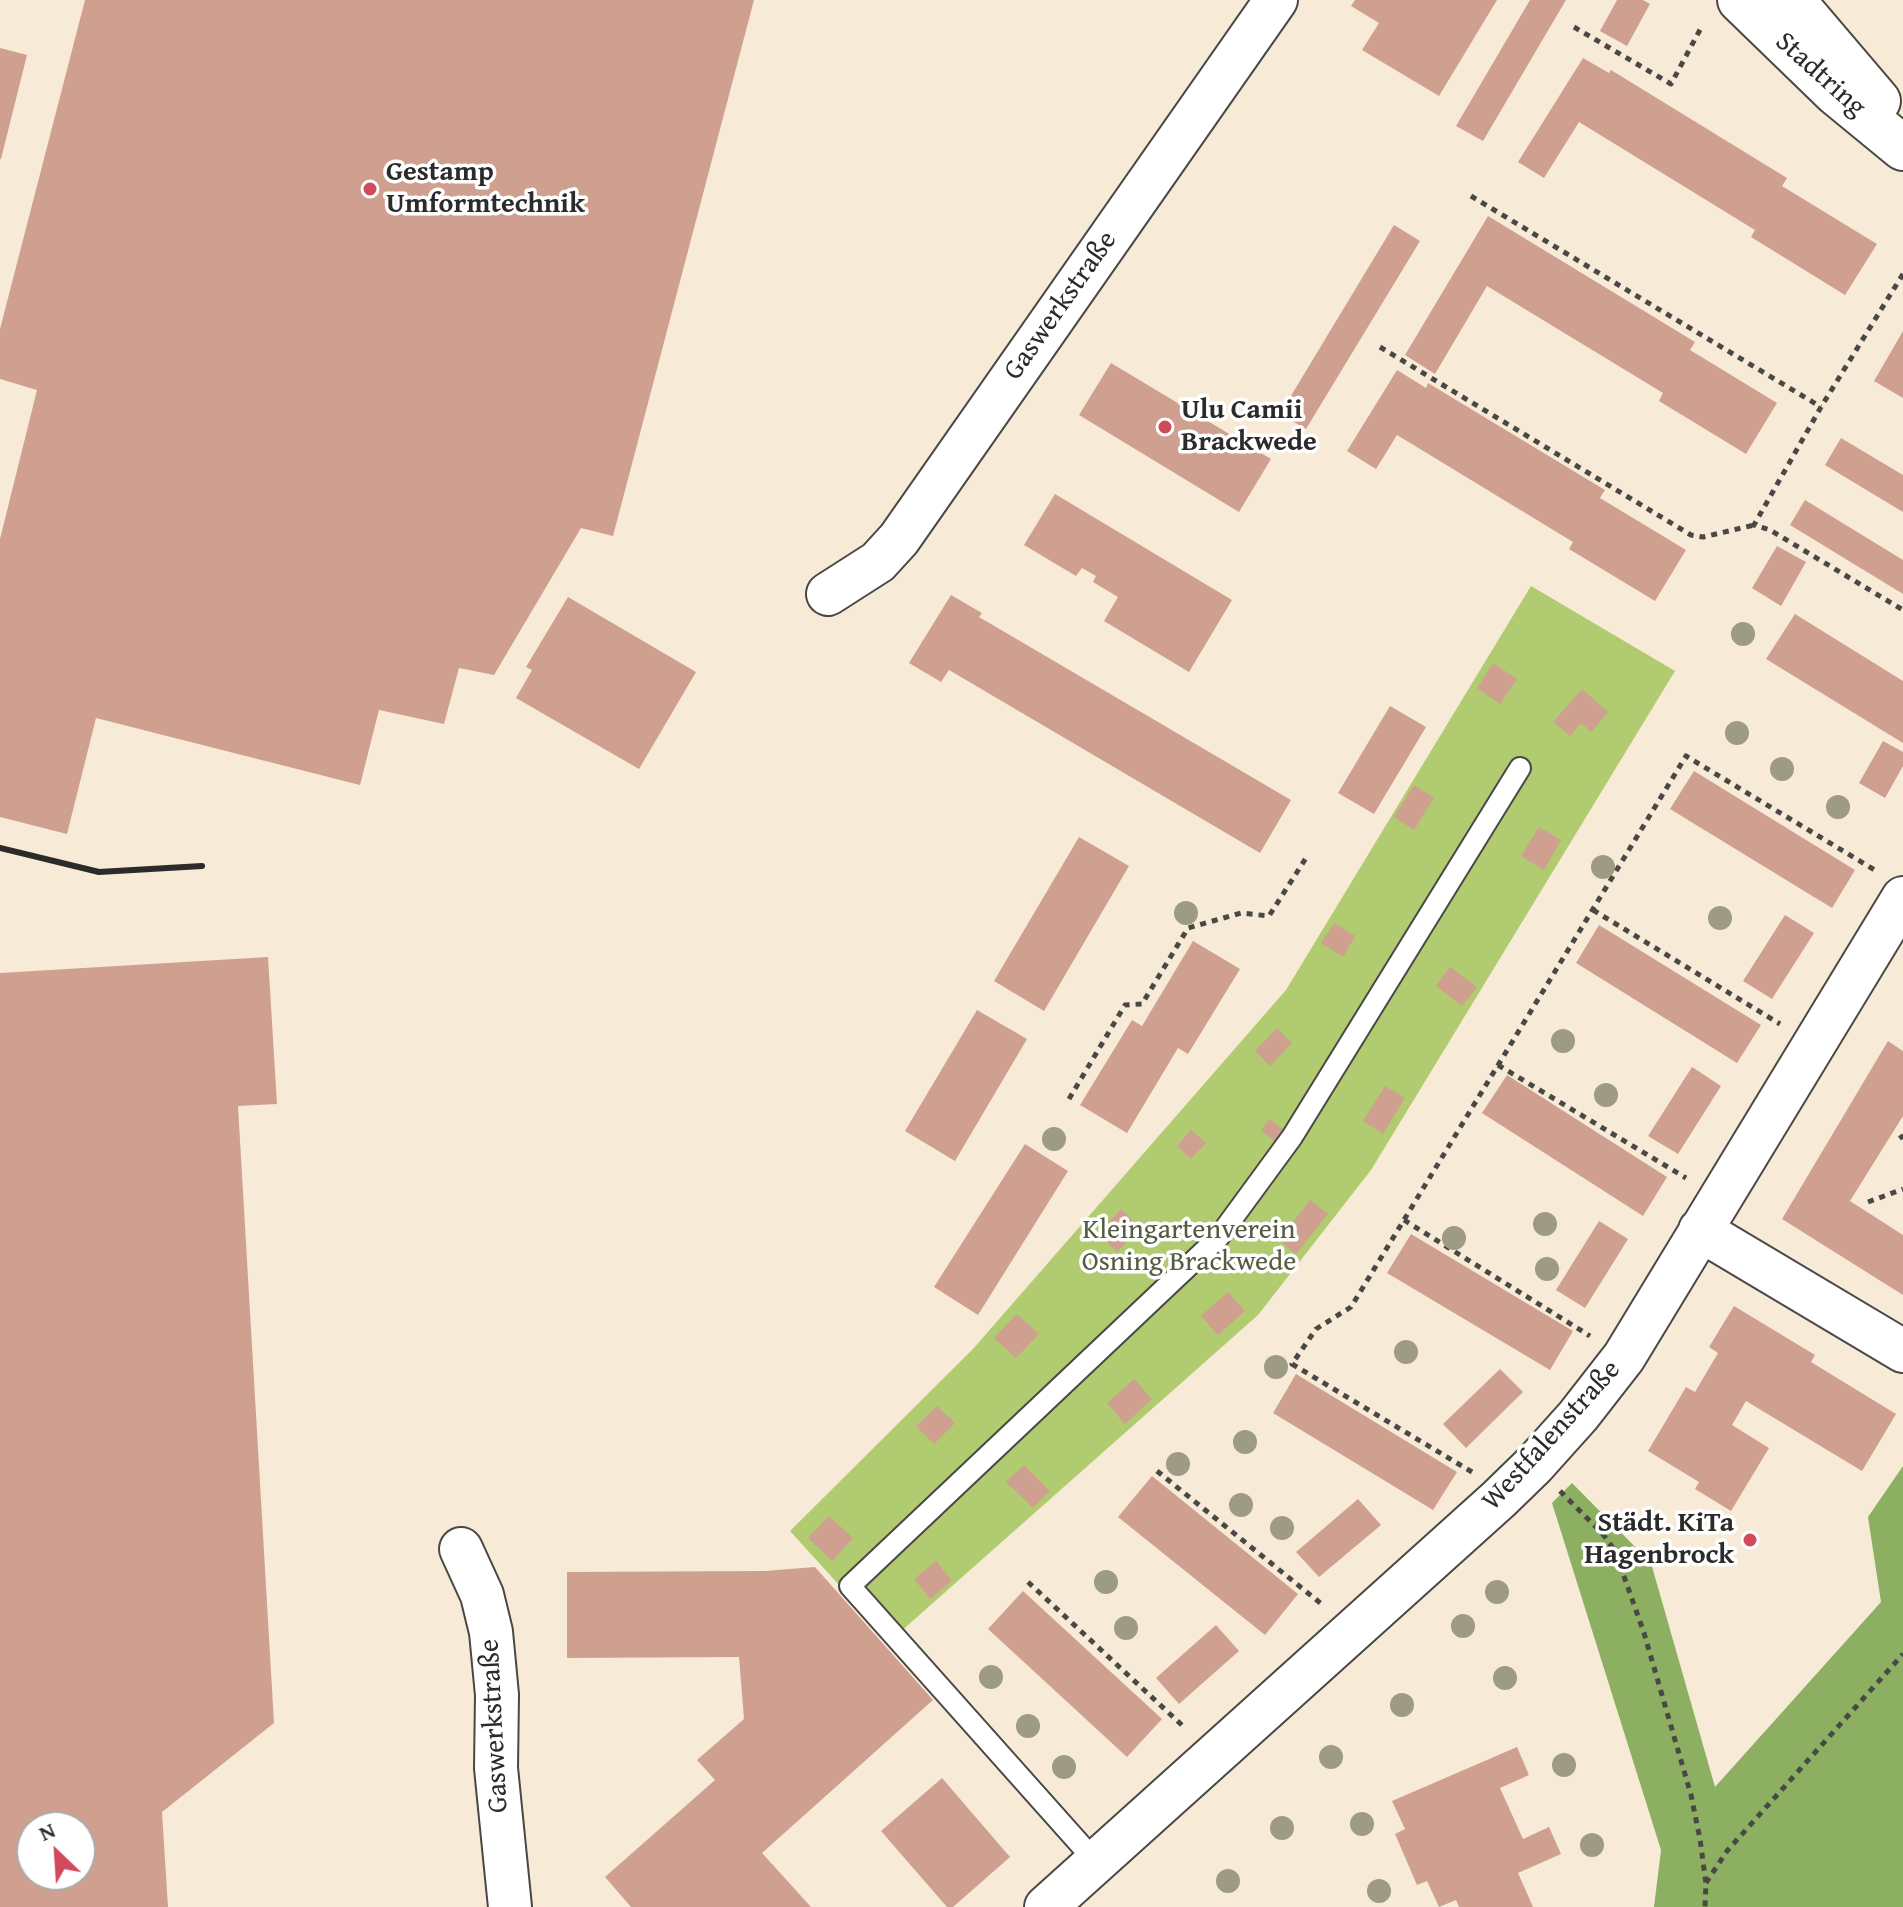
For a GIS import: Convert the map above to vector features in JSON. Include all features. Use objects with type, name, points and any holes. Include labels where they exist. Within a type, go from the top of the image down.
[{"type":"street","name":"Gaswerkstraße","points":[[828,594],[878,562],[899,539],[1276,0]]},
{"type":"street","name":"Stadtring","points":[[1740,0],[1836,93],[1903,148]]},
{"type":"street","name":"Stadtring","points":[[1792,0],[1862,79],[1903,135]]},
{"type":"street","name":"Westfalenstraße","points":[[1046,1907],[1499,1499],[1578,1416],[1624,1357],[1813,1045],[1896,888]]},
{"type":"street","points":[[1710,1214],[1903,1351]]},
{"type":"street","name":"Gaswerkstraße","points":[[461,1549],[482,1595],[491,1632],[497,1695],[496,1768],[510,1907]]},
{"type":"lane","points":[[1096,1862],[850,1586],[1218,1238],[1292,1137],[1520,768]]},
{"type":"path","points":[[1574,27],[1671,84],[1702,26]]},
{"type":"path","points":[[1471,196],[1821,407]]},
{"type":"path","points":[[1754,525],[1821,407],[1903,274]]},
{"type":"path","points":[[1380,347],[1691,535],[1703,537],[1754,525],[1770,530],[1903,610]]},
{"type":"path","points":[[1499,1499],[1465,1466],[1292,1364],[1316,1329],[1351,1307],[1686,756],[1896,888]]},
{"type":"path","points":[[1069,1099],[1125,1005],[1142,1004],[1188,928],[1241,913],[1269,916],[1306,858]]},
{"type":"path","points":[[1593,910],[1813,1045]]},
{"type":"path","points":[[1498,1065],[1710,1214]]},
{"type":"path","points":[[1868,1202],[1903,1189]]},
{"type":"path","points":[[1404,1220],[1624,1357]]},
{"type":"path","points":[[1534,1465],[1602,1533],[1615,1551],[1669,1712],[1700,1839],[1706,1884],[1705,1907]]},
{"type":"path","points":[[1157,1471],[1321,1602],[1349,1634]]},
{"type":"path","points":[[1028,1582],[1213,1757]]},
{"type":"path","points":[[1706,1884],[1727,1851],[1903,1654]]},
{"type":"green space","name":"Kleingartenverein Osning Brackwede","points":[[1531,586],[1675,671],[1371,1170],[1258,1315],[890,1641],[790,1531],[973,1349],[1286,990]]},
{"type":"green space","points":[[1903,1466],[1903,1907],[1654,1907],[1661,1850],[1552,1503],[1572,1483],[1651,1563],[1715,1787],[1881,1602],[1868,1517]]},
{"type":"building","name":"Gestamp Umformtechnik","points":[[85,0],[754,0],[613,536],[581,528],[494,675],[459,668],[444,724],[379,710],[360,785],[96,718],[67,834],[0,817],[0,539],[37,390],[0,379],[0,329]]},
{"type":"building","points":[[1355,0],[1497,0],[1439,96],[1362,50],[1379,23],[1351,6]]},
{"type":"building","points":[[1530,0],[1566,0],[1483,141],[1456,126]]},
{"type":"building","points":[[1617,0],[1643,0],[1650,4],[1627,46],[1600,31]]},
{"type":"building","points":[[0,48],[27,55],[1,159],[0,159]]},
{"type":"building","points":[[1583,58],[1609,73],[1611,70],[1787,178],[1782,186],[1877,244],[1845,295],[1751,237],[1755,230],[1579,122],[1544,178],[1518,162]]},
{"type":"building","points":[[1488,216],[1695,342],[1690,350],[1777,403],[1746,454],[1659,401],[1663,393],[1487,286],[1435,374],[1405,355]]},
{"type":"building","points":[[1394,225],[1420,241],[1306,429],[1280,414]]},
{"type":"building","points":[[1903,331],[1903,398],[1874,381]]},
{"type":"building","points":[[1111,363],[1271,459],[1239,512],[1079,415]]},
{"type":"building","points":[[1397,370],[1426,388],[1428,383],[1605,490],[1600,498],[1686,550],[1655,601],[1569,549],[1573,542],[1397,435],[1376,469],[1347,451]]},
{"type":"building","points":[[1841,438],[1903,475],[1903,512],[1825,465]]},
{"type":"building","points":[[1055,494],[1232,600],[1189,672],[1104,621],[1118,597],[1093,582],[1096,576],[1082,568],[1076,576],[1024,545]]},
{"type":"building","points":[[1805,500],[1903,560],[1903,594],[1790,525]]},
{"type":"building","points":[[1777,546],[1806,562],[1781,606],[1752,588]]},
{"type":"building","points":[[951,595],[982,613],[979,617],[1291,800],[1260,853],[949,670],[941,682],[909,663]]},
{"type":"building","points":[[568,597],[696,672],[639,769],[516,698],[532,670],[526,667]]},
{"type":"building","points":[[1795,614],[1903,681],[1903,743],[1766,659]]},
{"type":"building","points":[[1493,663],[1517,679],[1500,704],[1477,688]]},
{"type":"building","points":[[1582,689],[1608,712],[1591,732],[1581,723],[1570,736],[1553,722]]},
{"type":"building","points":[[1390,706],[1426,727],[1374,814],[1338,793]]},
{"type":"building","points":[[1883,741],[1903,752],[1903,766],[1885,798],[1859,783]]},
{"type":"building","points":[[1694,771],[1855,870],[1832,908],[1670,809]]},
{"type":"building","points":[[1414,785],[1434,798],[1414,830],[1394,817]]},
{"type":"building","points":[[1539,827],[1561,840],[1544,870],[1521,856]]},
{"type":"building","points":[[1079,837],[1129,866],[1044,1011],[994,981]]},
{"type":"building","points":[[1785,915],[1814,933],[1772,999],[1743,981]]},
{"type":"building","points":[[1334,923],[1355,936],[1343,957],[1321,943]]},
{"type":"building","points":[[1599,925],[1761,1025],[1737,1063],[1576,963]]},
{"type":"building","points":[[1193,941],[1240,969],[1188,1054],[1178,1048],[1127,1133],[1080,1105],[1132,1020],[1142,1026]]},
{"type":"building","points":[[268,957],[277,1104],[238,1106],[274,1723],[162,1812],[168,1907],[0,1907],[0,973]]},
{"type":"building","points":[[1450,967],[1477,987],[1462,1006],[1436,986]]},
{"type":"building","points":[[977,1010],[1027,1039],[955,1161],[905,1131]]},
{"type":"building","points":[[1277,1028],[1292,1043],[1270,1066],[1255,1051]]},
{"type":"building","points":[[1888,1041],[1903,1051],[1903,1116],[1850,1201],[1903,1235],[1903,1295],[1782,1219]]},
{"type":"building","points":[[1692,1067],[1721,1086],[1678,1154],[1648,1136]]},
{"type":"building","points":[[1507,1075],[1667,1177],[1643,1216],[1482,1113]]},
{"type":"building","points":[[1385,1086],[1405,1098],[1383,1134],[1363,1121]]},
{"type":"building","points":[[1269,1119],[1283,1129],[1275,1141],[1261,1131]]},
{"type":"building","points":[[1191,1130],[1206,1143],[1191,1159],[1177,1146]]},
{"type":"building","points":[[1025,1144],[1068,1171],[978,1315],[934,1287]]},
{"type":"building","points":[[1310,1200],[1328,1214],[1296,1254],[1279,1240]]},
{"type":"building","points":[[1121,1209],[1140,1228],[1117,1252],[1098,1234]]},
{"type":"building","points":[[1599,1221],[1628,1239],[1585,1308],[1556,1290]]},
{"type":"building","points":[[1411,1234],[1573,1331],[1550,1370],[1387,1273]]},
{"type":"building","points":[[1228,1292],[1245,1311],[1218,1335],[1201,1316]]},
{"type":"building","points":[[1734,1306],[1815,1355],[1811,1362],[1896,1414],[1862,1471],[1746,1401],[1732,1425],[1769,1448],[1731,1511],[1695,1489],[1699,1482],[1648,1451],[1686,1387],[1695,1392],[1718,1353],[1709,1347]]},
{"type":"building","points":[[1017,1314],[1039,1334],[1016,1358],[994,1338]]},
{"type":"building","points":[[1500,1369],[1523,1392],[1466,1448],[1443,1424]]},
{"type":"building","points":[[1296,1374],[1457,1472],[1433,1510],[1273,1413]]},
{"type":"building","points":[[1134,1379],[1152,1399],[1125,1424],[1107,1403]]},
{"type":"building","points":[[937,1406],[955,1423],[934,1444],[916,1426]]},
{"type":"building","points":[[1024,1465],[1050,1491],[1033,1508],[1006,1482]]},
{"type":"building","points":[[1152,1476],[1298,1594],[1265,1635],[1118,1517]]},
{"type":"building","points":[[1358,1499],[1381,1525],[1319,1577],[1296,1552]]},
{"type":"building","points":[[829,1516],[853,1538],[832,1561],[808,1538]]},
{"type":"building","points":[[936,1561],[952,1581],[930,1599],[914,1579]]},
{"type":"building","points":[[815,1567],[933,1700],[762,1853],[811,1907],[631,1907],[605,1877],[715,1780],[697,1760],[744,1719],[739,1657],[567,1658],[567,1572],[765,1571]]},
{"type":"building","points":[[1023,1591],[1162,1719],[1127,1757],[988,1629]]},
{"type":"building","points":[[1216,1625],[1239,1651],[1179,1704],[1156,1678]]},
{"type":"building","points":[[1517,1747],[1529,1775],[1500,1788],[1523,1839],[1549,1827],[1561,1854],[1518,1873],[1533,1907],[1459,1907],[1456,1900],[1439,1907],[1427,1881],[1417,1885],[1395,1834],[1405,1829],[1392,1801]]},
{"type":"building","points":[[942,1778],[1010,1857],[953,1907],[947,1907],[881,1831]]},
{"type":"railway","points":[[0,848],[99,872],[202,866]]},
{"type":"place","name":"Gestamp Umformtechnik","points":[[370,189]]},
{"type":"place","name":"Ulu Camii Brackwede","points":[[1165,427]]},
{"type":"place","name":"Städt. KiTa Hagenbrock","points":[[1750,1540]]}]
